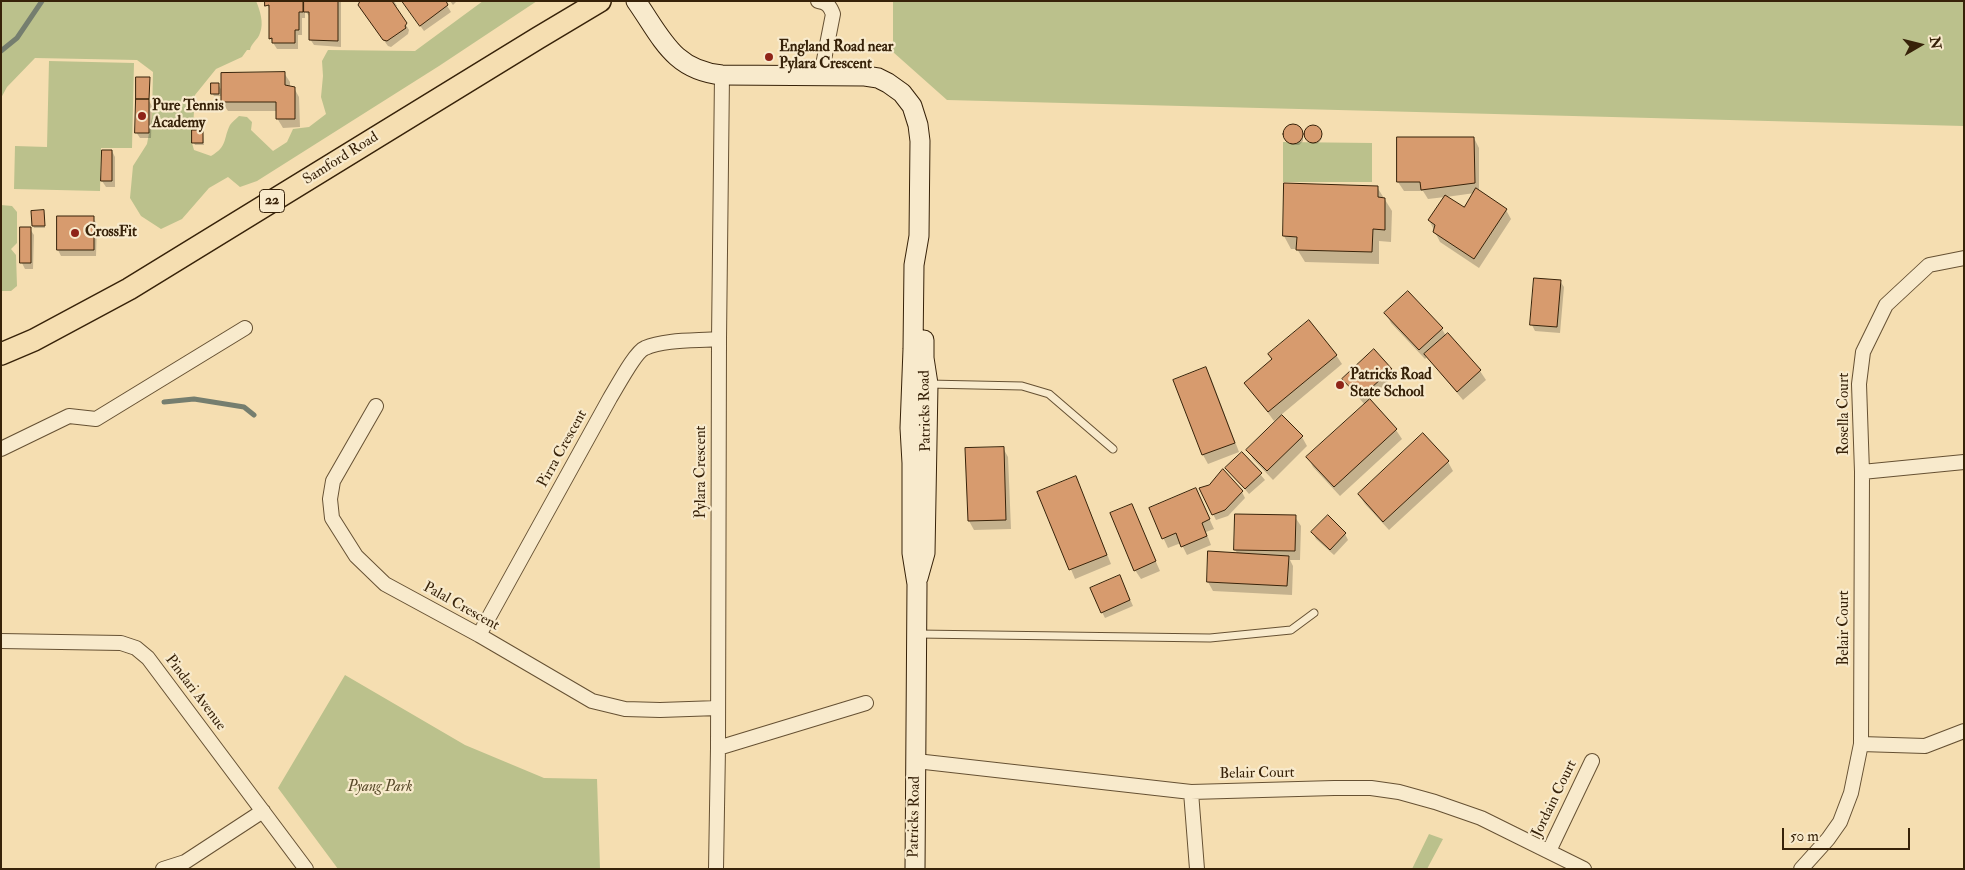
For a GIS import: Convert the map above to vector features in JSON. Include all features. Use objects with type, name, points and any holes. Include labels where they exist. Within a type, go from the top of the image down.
[{"type":"main road","name":"Samford Road","points":[[1,354],[34,340],[128,289],[600,1]]},
{"type":"main road","points":[[636,1],[675,56],[687,66],[705,74],[821,75]]},
{"type":"main road","name":"Patricks Road","points":[[821,75],[878,78],[902,93],[912,106],[918,125],[919,236],[914,265],[910,407],[912,553],[917,584],[915,869]]},
{"type":"main road","name":"Patricks Road","points":[[917,584],[925,553],[928,384],[924,358],[925,265],[919,236]]},
{"type":"street","points":[[818,1],[825,2],[830,6],[833,14],[821,75]]},
{"type":"street","name":"Pylara Crescent","points":[[716,869],[722,75]]},
{"type":"street","name":"Rosella Court","points":[[1862,472],[1859,384],[1863,352],[1886,305],[1915,278],[1929,265],[1964,258]]},
{"type":"street","points":[[1,449],[69,416],[96,420],[245,328]]},
{"type":"street","name":"Pirra Crescent","points":[[479,635],[610,398],[628,368],[644,348],[669,342],[719,339]]},
{"type":"street","name":"Palal Crescent","points":[[376,406],[333,481],[330,500],[332,518],[356,556],[385,584],[479,635],[592,701],[626,709],[718,708]]},
{"type":"street","points":[[1862,472],[1964,462]]},
{"type":"street","name":"Belair Court","points":[[1801,869],[1828,839],[1840,822],[1851,793],[1861,744],[1862,472]]},
{"type":"street","name":"Pindari Avenue","points":[[1,641],[121,643],[136,648],[148,658],[306,869]]},
{"type":"street","points":[[718,748],[866,703]]},
{"type":"street","points":[[1861,744],[1925,746],[1964,731]]},
{"type":"street","name":"Belair Court","points":[[916,761],[1191,792],[1334,788],[1371,788],[1399,792],[1481,818],[1584,869]]},
{"type":"street","name":"Jordain Court","points":[[1548,851],[1592,761]]},
{"type":"street","points":[[1191,792],[1197,869]]},
{"type":"street","points":[[163,869],[185,862],[263,811]]},
{"type":"lane","points":[[928,384],[1022,386],[1048,394],[1113,449]]},
{"type":"lane","points":[[916,634],[1210,638],[1290,630],[1314,613]]},
{"type":"green space","points":[[1,1],[256,1],[262,25],[259,35],[250,50],[247,50],[242,57],[216,69],[195,95],[192,143],[194,150],[211,156],[223,145],[230,125],[239,116],[247,117],[252,122],[251,130],[273,151],[287,142],[293,129],[309,127],[326,114],[321,97],[322,61],[328,50],[415,51],[483,1],[537,1],[439,66],[257,181],[240,187],[228,177],[209,188],[182,219],[161,229],[141,216],[130,198],[133,166],[147,144],[152,117],[153,72],[137,60],[35,58],[7,87],[1,98]]},
{"type":"green space","points":[[893,1],[1964,1],[1964,126],[947,100],[893,52]]},
{"type":"green space","points":[[49,61],[134,63],[132,148],[101,148],[100,191],[14,189],[15,146],[47,147]]},
{"type":"green space","points":[[1283,142],[1372,143],[1372,182],[1283,182]]},
{"type":"green space","points":[[1,205],[12,206],[17,212],[17,243],[11,249],[16,255],[17,286],[11,291],[1,291]]},
{"type":"green space","name":"Pyang Park","points":[[345,675],[465,745],[544,778],[597,779],[600,869],[338,869],[278,788]]},
{"type":"green space","points":[[1429,834],[1443,839],[1427,869],[1412,869]]},
{"type":"building","points":[[265,1],[303,1],[303,12],[299,12],[299,30],[295,30],[295,43],[272,43],[272,38],[269,39],[269,5],[265,6]]},
{"type":"building","points":[[304,1],[338,1],[338,41],[309,40],[309,12],[304,12]]},
{"type":"building","points":[[360,1],[392,1],[407,23],[406,28],[387,41],[383,40],[358,5]]},
{"type":"building","points":[[402,1],[446,1],[448,5],[420,26]]},
{"type":"building","points":[[285,72],[285,85],[295,87],[295,119],[276,119],[276,102],[221,102],[221,73]]},
{"type":"building","points":[[136,77],[150,77],[149,99],[136,99]]},
{"type":"building","points":[[211,83],[219,83],[219,94],[211,94]]},
{"type":"building","name":"Pure Tennis Academy","points":[[136,99],[149,99],[149,133],[135,133]]},
{"type":"building","points":[[1293,124],[1300,127],[1303,134],[1300,141],[1293,144],[1286,141],[1283,134],[1286,127]]},
{"type":"building","points":[[1313,125],[1319,128],[1322,134],[1319,140],[1313,143],[1307,140],[1304,134],[1307,128]]},
{"type":"building","points":[[192,130],[203,130],[203,143],[192,143]]},
{"type":"building","points":[[1397,137],[1474,137],[1475,183],[1421,190],[1420,182],[1397,182]]},
{"type":"building","points":[[102,150],[112,150],[112,181],[101,181]]},
{"type":"building","points":[[1284,183],[1378,186],[1378,197],[1385,198],[1385,230],[1373,229],[1372,252],[1296,250],[1297,237],[1283,236]]},
{"type":"building","points":[[1476,188],[1507,209],[1474,259],[1433,232],[1435,225],[1428,220],[1445,195],[1464,207]]},
{"type":"building","points":[[44,210],[45,226],[32,226],[31,211]]},
{"type":"building","name":"CrossFit","points":[[57,216],[94,216],[94,250],[57,250]]},
{"type":"building","points":[[20,227],[31,227],[31,263],[20,263]]},
{"type":"building","points":[[1534,278],[1561,280],[1557,327],[1530,325]]},
{"type":"building","points":[[1408,291],[1443,328],[1419,350],[1384,313]]},
{"type":"building","points":[[1309,320],[1337,355],[1268,412],[1244,383],[1272,359],[1268,354]]},
{"type":"building","points":[[1448,333],[1481,370],[1457,392],[1424,354]]},
{"type":"building","points":[[1374,349],[1392,369],[1360,398],[1342,379]]},
{"type":"building","points":[[1206,367],[1235,443],[1202,455],[1173,380]]},
{"type":"building","points":[[1370,399],[1397,429],[1334,487],[1306,457]]},
{"type":"building","points":[[1282,415],[1303,436],[1267,471],[1246,450]]},
{"type":"building","points":[[1423,433],[1449,461],[1383,522],[1358,494]]},
{"type":"building","points":[[1004,447],[1006,520],[968,521],[965,448]]},
{"type":"building","points":[[1242,452],[1262,473],[1245,489],[1225,468]]},
{"type":"building","points":[[1223,469],[1243,491],[1225,510],[1212,515],[1199,488],[1209,485]]},
{"type":"building","points":[[1076,476],[1107,555],[1069,570],[1037,492]]},
{"type":"building","points":[[1196,488],[1210,519],[1202,523],[1207,536],[1181,547],[1176,533],[1162,539],[1149,508]]},
{"type":"building","points":[[1132,504],[1156,561],[1134,571],[1110,513]]},
{"type":"building","points":[[1235,514],[1296,515],[1295,551],[1234,550]]},
{"type":"building","points":[[1328,515],[1346,533],[1330,550],[1311,532]]},
{"type":"building","points":[[1208,551],[1289,556],[1287,586],[1207,582]]},
{"type":"building","points":[[1120,575],[1130,600],[1101,613],[1090,588]]},
{"type":"waterway","points":[[1,51],[17,38],[42,1]]},
{"type":"waterway","points":[[164,402],[194,399],[244,407],[254,415]]},
{"type":"place","name":"England Road near Pylara Crescent","points":[[769,57]]},
{"type":"place","name":"Pure Tennis Academy","points":[[142,116]]},
{"type":"place","name":"CrossFit","points":[[75,233]]},
{"type":"place","name":"Patricks Road State School","points":[[1340,385]]}]
